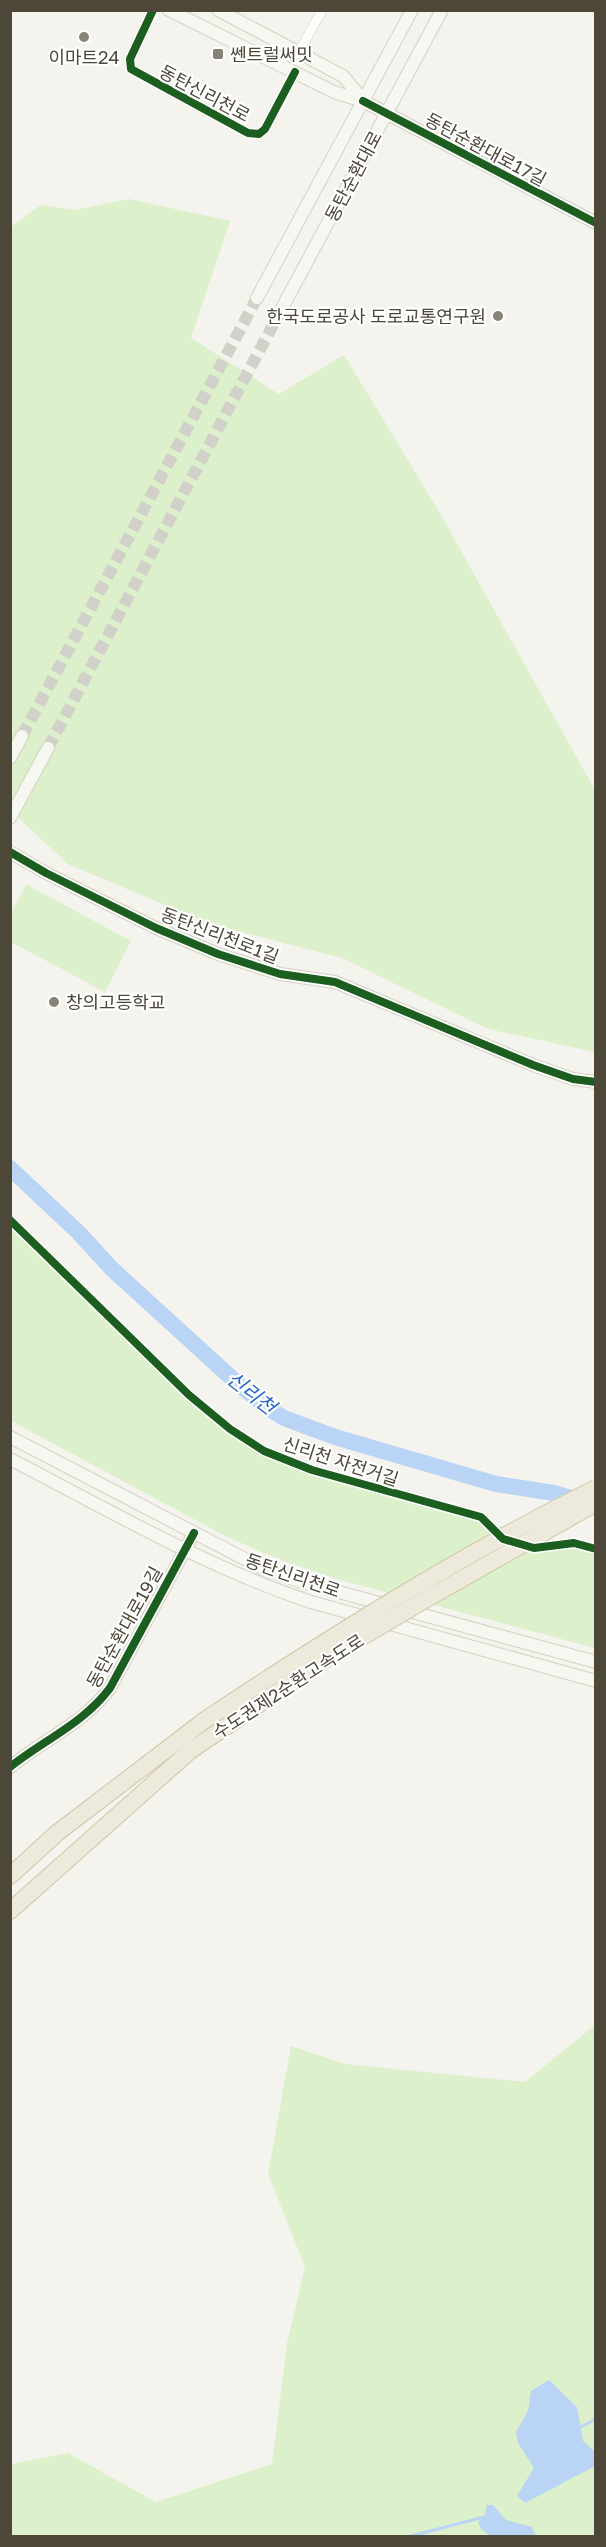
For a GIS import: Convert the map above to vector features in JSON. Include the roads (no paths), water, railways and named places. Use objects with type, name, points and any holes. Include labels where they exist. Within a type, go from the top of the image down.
[{"type":"highway","name":"수도권제2순환고속도로","points":[[10,1876],[57,1833],[205,1720],[415,1585],[596,1488]]},
{"type":"highway","name":"수도권제2순환고속도로","points":[[10,1911],[190,1751],[332,1655],[596,1503]]},
{"type":"main road","points":[[169,10],[334,92],[363,101]]},
{"type":"main road","points":[[218,10],[343,76],[363,101]]},
{"type":"main road","name":"동탄순환대로","points":[[258,298],[412,10]]},
{"type":"main road","name":"동탄순환대로","points":[[281,310],[442,10]]},
{"type":"main road","name":"동탄순환대로17길","points":[[363,101],[596,223]]},
{"type":"main road","points":[[10,758],[22,736]]},
{"type":"main road","points":[[10,819],[48,748]]},
{"type":"main road","name":"동탄신리천로1길","points":[[10,852],[46,873],[136,918],[218,954],[280,974],[335,982],[533,1065],[573,1079],[596,1082]]},
{"type":"main road","name":"동탄신리천로","points":[[10,1437],[249,1561],[302,1582],[596,1662]]},
{"type":"main road","name":"동탄신리천로","points":[[10,1459],[238,1575],[312,1602],[596,1681]]},
{"type":"main road","points":[[132,1522],[147,1521],[145,1507]]},
{"type":"main road","name":"동탄순환대로19길","points":[[10,1767],[79,1720],[99,1702],[110,1688],[194,1533]]},
{"type":"main road","points":[[238,1575],[235,1564],[240,1561],[249,1561]]},
{"type":"street","name":"동탄신리천로","points":[[153,10],[130,59],[131,69],[248,133],[259,134],[265,129],[295,72]]},
{"type":"street","points":[[299,52],[322,10]]},
{"type":"water","points":[[549,2380],[577,2407],[583,2441],[594,2451],[595,2466],[525,2503],[517,2496],[534,2468],[518,2443],[516,2432],[528,2411],[531,2391]]},
{"type":"water","points":[[487,2505],[493,2505],[506,2520],[532,2527],[536,2536],[490,2536],[481,2529],[478,2522],[484,2517]]},
{"type":"waterway","name":"신리천","points":[[10,1168],[79,1233],[112,1269],[237,1383],[266,1407],[284,1418],[335,1437],[496,1484],[554,1493],[583,1502]]},
{"type":"waterway","points":[[580,2427],[596,2419]]},
{"type":"waterway","points":[[411,2536],[484,2517]]},
{"type":"tunnel","points":[[22,736],[257,298]]},
{"type":"tunnel","points":[[48,748],[281,310]]},
{"type":"place","name":"이마트24","points":[[84,37]]},
{"type":"place","name":"쎈트럴써밋","points":[[218,54]]},
{"type":"place","name":"한국도로공사 도로교통연구원","points":[[498,316]]},
{"type":"place","name":"창의고등학교","points":[[54,1002]]}]
